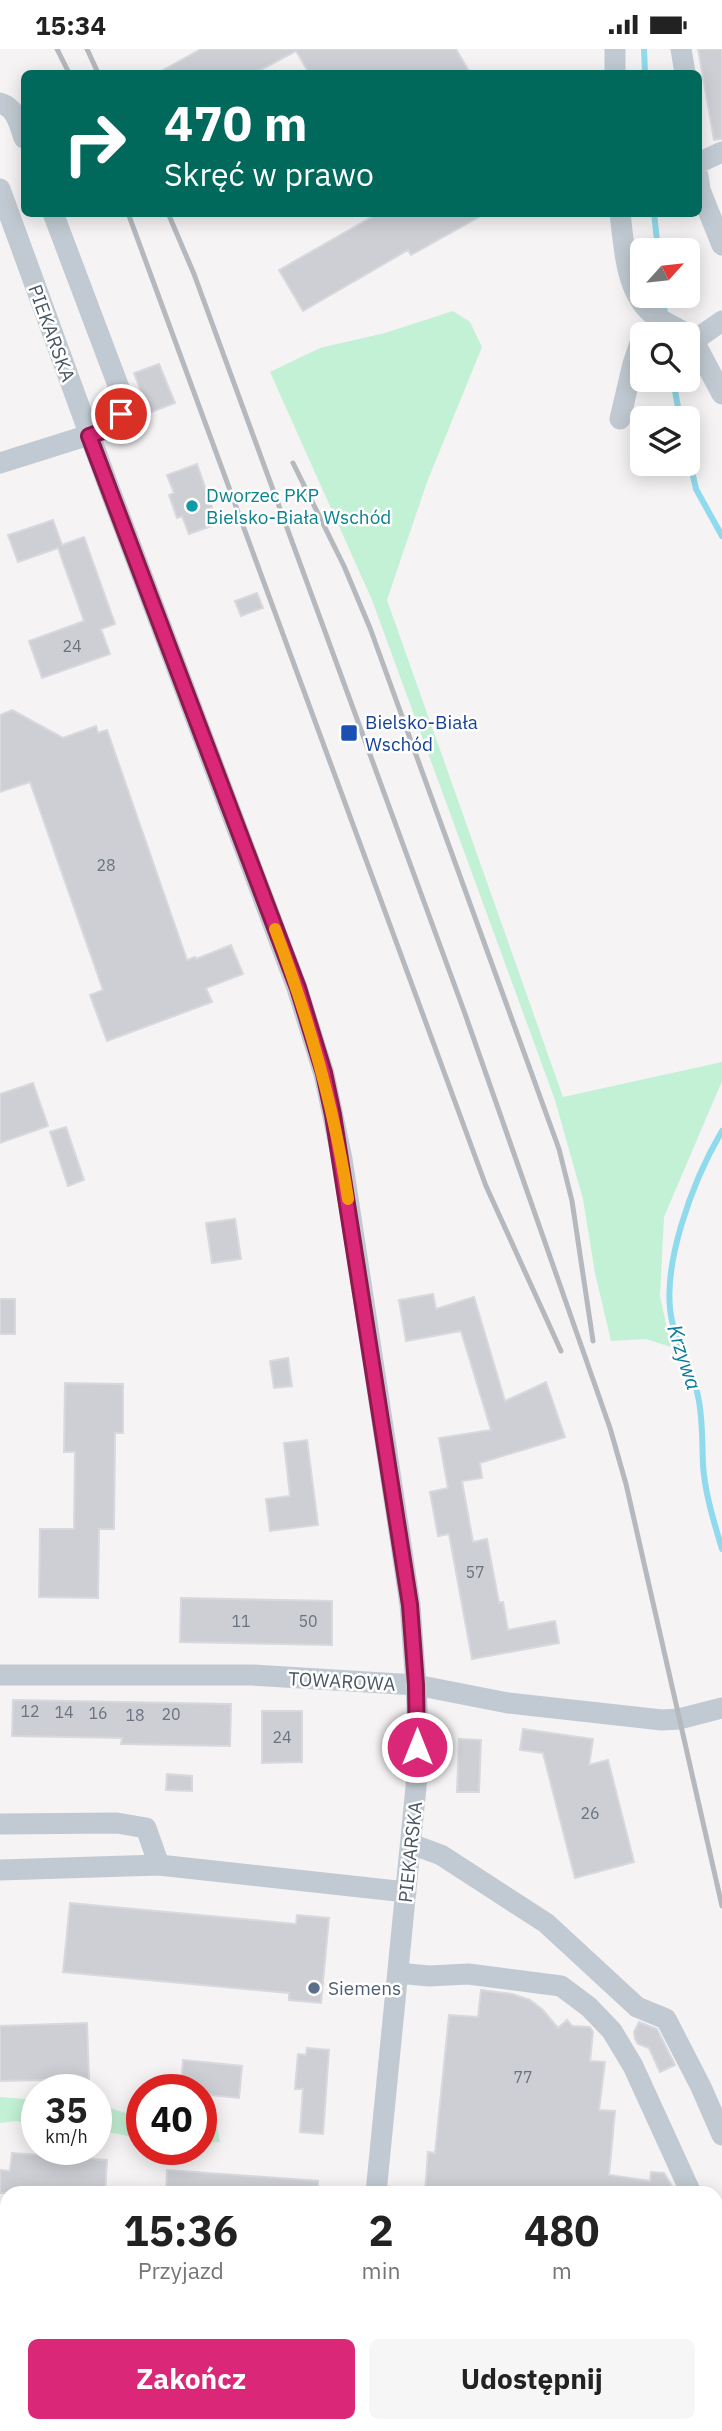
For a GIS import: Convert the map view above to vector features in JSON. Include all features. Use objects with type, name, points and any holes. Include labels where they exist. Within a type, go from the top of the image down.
[{"type":"street","points":[[615,49],[615,70]]},
{"type":"street","points":[[681,49],[684,70]]},
{"type":"street","points":[[0,103],[16,115],[21,129]]},
{"type":"street","points":[[702,161],[722,152]]},
{"type":"street","name":"PIEKARSKA","points":[[0,189],[89,436],[298,988],[324,1073],[342,1159],[410,1605],[418,1732],[411,1844],[377,2186]]},
{"type":"street","points":[[702,195],[722,245]]},
{"type":"street","points":[[0,464],[108,429],[116,424],[121,414],[121,393],[55,217]]},
{"type":"street","points":[[621,217],[631,279],[639,298],[650,313],[665,322]]},
{"type":"street","points":[[647,322],[650,313]]},
{"type":"street","points":[[700,331],[722,321]]},
{"type":"street","points":[[700,356],[722,394]]},
{"type":"street","points":[[620,419],[630,376]]},
{"type":"street","name":"TOWAROWA","points":[[0,1675],[252,1675],[416,1685],[508,1703],[662,1720],[679,1719],[722,1708]]},
{"type":"street","points":[[0,1825],[117,1823],[146,1828],[159,1865]]},
{"type":"street","points":[[411,1844],[441,1855],[545,1923],[637,2007],[666,2019],[722,2135]]},
{"type":"street","points":[[0,1870],[159,1865],[406,1892]]},
{"type":"street","points":[[398,1973],[429,1976],[468,1975],[561,1986],[612,2031],[633,2066],[688,2186]]},
{"type":"green space","points":[[453,311],[470,322],[482,347],[427,482],[387,600],[563,1097],[722,1062],[722,1081],[664,1217],[660,1296],[671,1347],[646,1339],[611,1341],[595,1273],[583,1199],[555,1100],[372,600],[270,372],[320,348],[385,333]]},
{"type":"green space","points":[[0,2097],[21,2099],[21,2122],[0,2123]]},
{"type":"green space","points":[[112,2108],[126,2113],[126,2136],[112,2133]]},
{"type":"building","points":[[201,49],[456,49],[468,70],[307,70],[296,51],[261,70],[163,70]]},
{"type":"building","points":[[698,49],[722,49],[722,139],[714,140]]},
{"type":"building","points":[[372,217],[479,217],[411,255],[408,250],[303,311],[279,270]]},
{"type":"building","points":[[159,364],[175,403],[149,413],[134,373]]},
{"type":"building","name":"Dworzec PKP Bielsko-Biała Wschód","points":[[197,464],[218,524],[189,534],[182,516],[177,518],[169,495],[174,493],[167,475]]},
{"type":"building","points":[[53,520],[62,545],[84,537],[115,624],[101,629],[110,654],[42,678],[29,641],[84,621],[58,548],[18,562],[8,535]]},
{"type":"building","points":[[257,593],[263,608],[241,616],[235,601]]},
{"type":"building","points":[[12,710],[63,738],[96,726],[98,733],[107,730],[187,960],[231,945],[243,974],[206,988],[212,1002],[107,1041],[90,995],[103,990],[30,782],[0,792],[0,715]]},
{"type":"building","points":[[33,1083],[48,1126],[0,1143],[0,1094]]},
{"type":"building","points":[[66,1127],[84,1180],[68,1186],[50,1132]]},
{"type":"building","points":[[235,1219],[241,1259],[212,1263],[206,1223]]},
{"type":"building","points":[[433,1294],[436,1309],[474,1297],[505,1401],[546,1382],[565,1437],[480,1463],[482,1478],[462,1481],[473,1542],[487,1539],[499,1603],[503,1602],[508,1630],[555,1621],[559,1643],[472,1659],[449,1534],[438,1536],[430,1492],[448,1488],[439,1438],[491,1430],[461,1331],[406,1341],[399,1300]]},
{"type":"building","points":[[0,1299],[15,1299],[15,1334],[0,1334]]},
{"type":"building","points":[[288,1358],[292,1386],[274,1388],[270,1361]]},
{"type":"building","points":[[65,1383],[123,1384],[123,1433],[115,1433],[114,1529],[99,1529],[98,1598],[39,1597],[40,1529],[74,1529],[75,1452],[64,1452]]},
{"type":"building","points":[[307,1440],[318,1525],[270,1531],[266,1499],[290,1496],[284,1443]]},
{"type":"building","points":[[181,1598],[332,1601],[332,1645],[180,1642]]},
{"type":"building","points":[[13,1700],[231,1704],[230,1746],[121,1744],[122,1738],[12,1736]]},
{"type":"building","points":[[262,1711],[302,1711],[302,1762],[262,1763]]},
{"type":"building","points":[[523,1729],[593,1739],[589,1765],[608,1760],[634,1862],[575,1878],[543,1753],[520,1750]]},
{"type":"building","points":[[459,1739],[481,1740],[479,1792],[457,1792]]},
{"type":"building","points":[[167,1774],[192,1776],[192,1791],[166,1790]]},
{"type":"building","points":[[70,1903],[296,1924],[297,1915],[329,1918],[321,2003],[289,2000],[289,1993],[63,1972]]},
{"type":"building","points":[[481,1990],[512,1994],[530,2000],[543,2010],[558,2028],[567,2020],[572,2026],[590,2027],[593,2032],[590,2061],[605,2062],[599,2110],[615,2111],[609,2175],[650,2181],[651,2172],[664,2173],[672,2186],[426,2186],[428,2152],[435,2153],[449,2015],[478,2017]]},
{"type":"building","points":[[639,2022],[657,2029],[675,2065],[660,2072],[649,2048],[638,2044],[635,2039],[634,2032]]},
{"type":"building","points":[[87,2023],[89,2074],[21,2074],[21,2081],[0,2081],[0,2026]]},
{"type":"building","points":[[307,2048],[329,2050],[323,2134],[300,2132],[303,2089],[295,2089],[298,2054],[306,2055]]},
{"type":"building","points":[[183,2060],[242,2066],[239,2098],[217,2096],[217,2074],[182,2074]]},
{"type":"building","points":[[12,2153],[21,2154],[21,2165],[107,2165],[105,2186],[0,2186],[0,2170],[10,2171]]},
{"type":"building","points":[[167,2170],[318,2181],[318,2186],[166,2186]]},
{"type":"waterway","name":"Krzywa","points":[[644,49],[645,70]]},
{"type":"waterway","name":"Krzywa","points":[[654,217],[657,238]]},
{"type":"waterway","name":"Krzywa","points":[[664,308],[665,315]]},
{"type":"waterway","name":"Krzywa","points":[[675,392],[678,406]]},
{"type":"waterway","name":"Krzywa","points":[[693,476],[696,489],[722,536]]},
{"type":"waterway","name":"Krzywa","points":[[722,1131],[690,1199],[681,1225],[670,1278],[673,1325],[698,1396],[706,1487],[722,1549]]},
{"type":"railway","points":[[57,49],[68,70]]},
{"type":"railway","points":[[87,49],[97,70]]},
{"type":"railway","points":[[129,217],[486,1186],[561,1351]]},
{"type":"railway","points":[[170,217],[194,274],[464,1011],[610,1428],[626,1484],[722,1906]]},
{"type":"railway","points":[[293,463],[344,566],[370,628],[559,1149],[572,1201],[593,1341]]},
{"type":"slow traffic","points":[[275,929],[298,988],[324,1073],[348,1199]]},
{"type":"place","name":"Dworzec PKP Bielsko-Biała Wschód","points":[[192,506]]},
{"type":"place","name":"Bielsko-Biała Wschód","points":[[349,733]]},
{"type":"place","name":"Siemens","points":[[314,1988]]},
{"type":"route","points":[[121,414],[116,424],[89,436],[298,988],[324,1073],[346,1183],[410,1605],[417,1747]]}]
